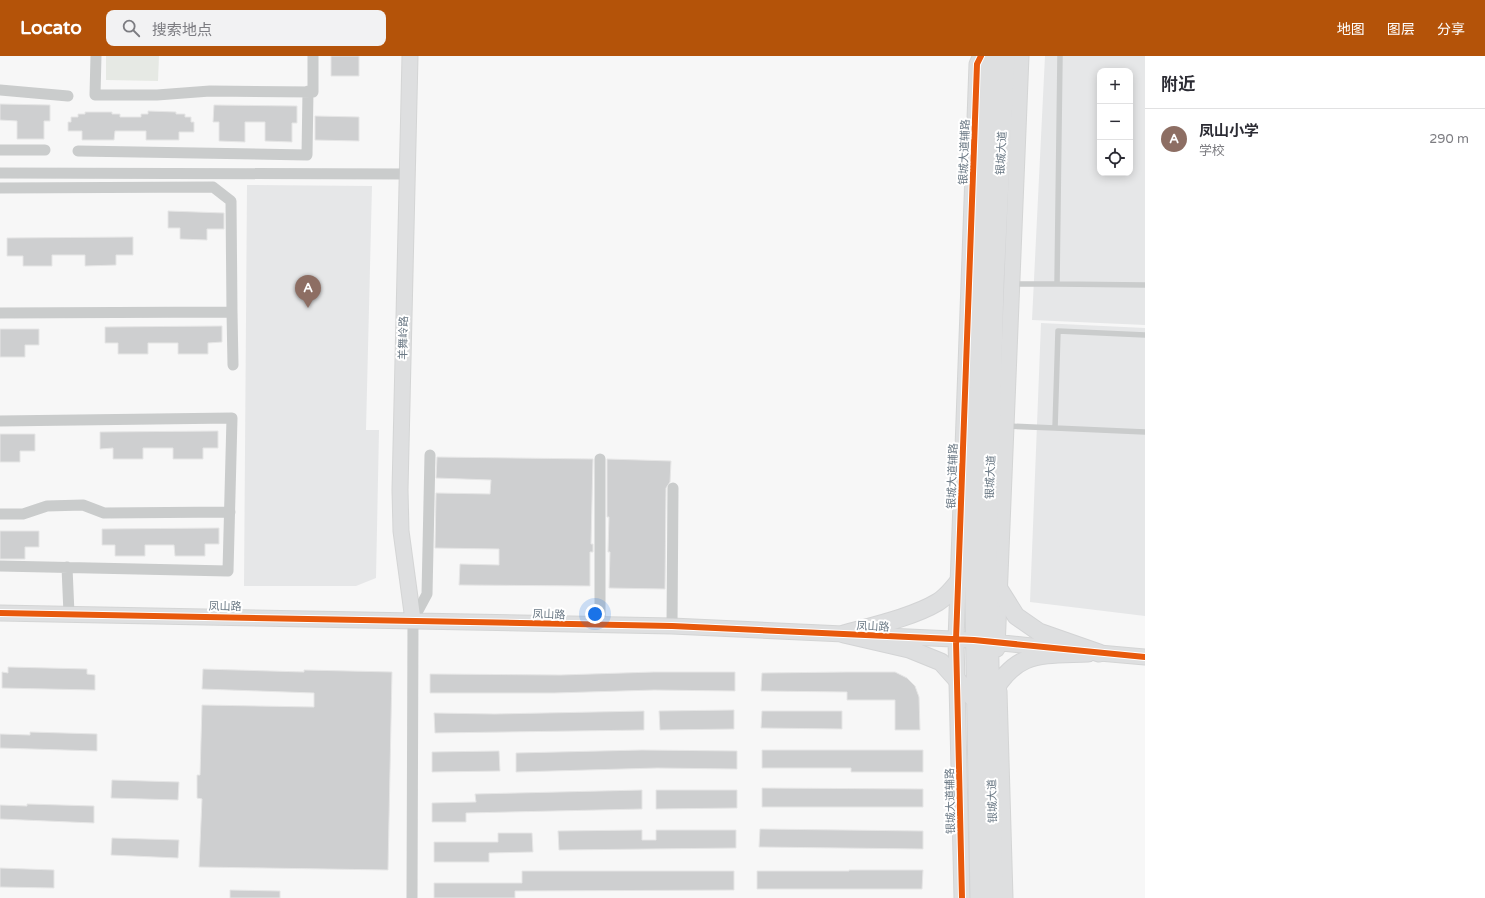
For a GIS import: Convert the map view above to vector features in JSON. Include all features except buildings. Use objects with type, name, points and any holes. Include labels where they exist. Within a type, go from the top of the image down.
[{"type":"main road","name":"银城大道","points":[[987,642],[973,562],[990,56]]},
{"type":"main road","name":"银城大道","points":[[979,898],[982,699],[987,642],[995,284],[1006,56]]},
{"type":"main road","points":[[844,634],[903,617],[939,601],[958,582],[973,562]]},
{"type":"main road","points":[[988,572],[999,592],[1016,616],[1039,632],[1099,652]]},
{"type":"main road","points":[[844,634],[909,649],[935,659],[941,662],[957,681],[982,699],[1017,663],[1039,655],[1099,652]]},
{"type":"main road","name":"银城大道","points":[[982,699],[994,898]]},
{"type":"street","points":[[96,56],[95,95],[156,95],[210,90],[313,92],[313,56]]},
{"type":"street","name":"羊舞岭路","points":[[410,56],[400,490],[402,531],[412,620]]},
{"type":"street","name":"银城大道辅路","points":[[962,898],[956,640],[977,64],[981,56]]},
{"type":"street","points":[[1005,898],[998,682],[987,642],[999,592],[1021,56]]},
{"type":"street","points":[[0,90],[68,96]]},
{"type":"street","points":[[78,151],[307,155],[308,91]]},
{"type":"street","points":[[0,150],[45,150]]},
{"type":"street","points":[[0,173],[407,174]]},
{"type":"street","points":[[0,188],[213,187],[231,201],[233,365]]},
{"type":"street","points":[[0,313],[232,312]]},
{"type":"street","points":[[0,421],[232,418],[228,571],[0,566]]},
{"type":"street","points":[[412,898],[412,620],[427,594],[430,455]]},
{"type":"street","points":[[600,459],[600,626]]},
{"type":"street","points":[[672,626],[673,488]]},
{"type":"street","points":[[0,514],[22,514],[47,506],[84,505],[104,513],[230,512]]},
{"type":"street","points":[[67,567],[69,614]]},
{"type":"street","name":"凤山路","points":[[0,612],[412,620],[600,626],[672,626],[987,642],[1145,657]]},
{"type":"lane","points":[[1057,284],[1060,56]]},
{"type":"lane","points":[[995,284],[1145,285]]},
{"type":"lane","points":[[1055,428],[1058,331],[1145,335]]},
{"type":"lane","points":[[991,426],[1145,432]]},
{"type":"shaded area","points":[[106,56],[159,56],[158,81],[106,80]]},
{"type":"shaded area","points":[[1045,56],[1145,56],[1145,325],[1032,320]]},
{"type":"shaded area","points":[[247,185],[372,186],[366,430],[379,430],[376,578],[356,586],[244,586]]},
{"type":"shaded area","points":[[1041,323],[1145,328],[1145,616],[1030,602]]},
{"type":"cycle path","points":[[962,898],[956,640],[977,64],[981,56]]},
{"type":"cycle path","points":[[0,613],[672,626],[974,640],[1145,657]]},
{"type":"place","name":"凤山小学","points":[[308,308]]}]
